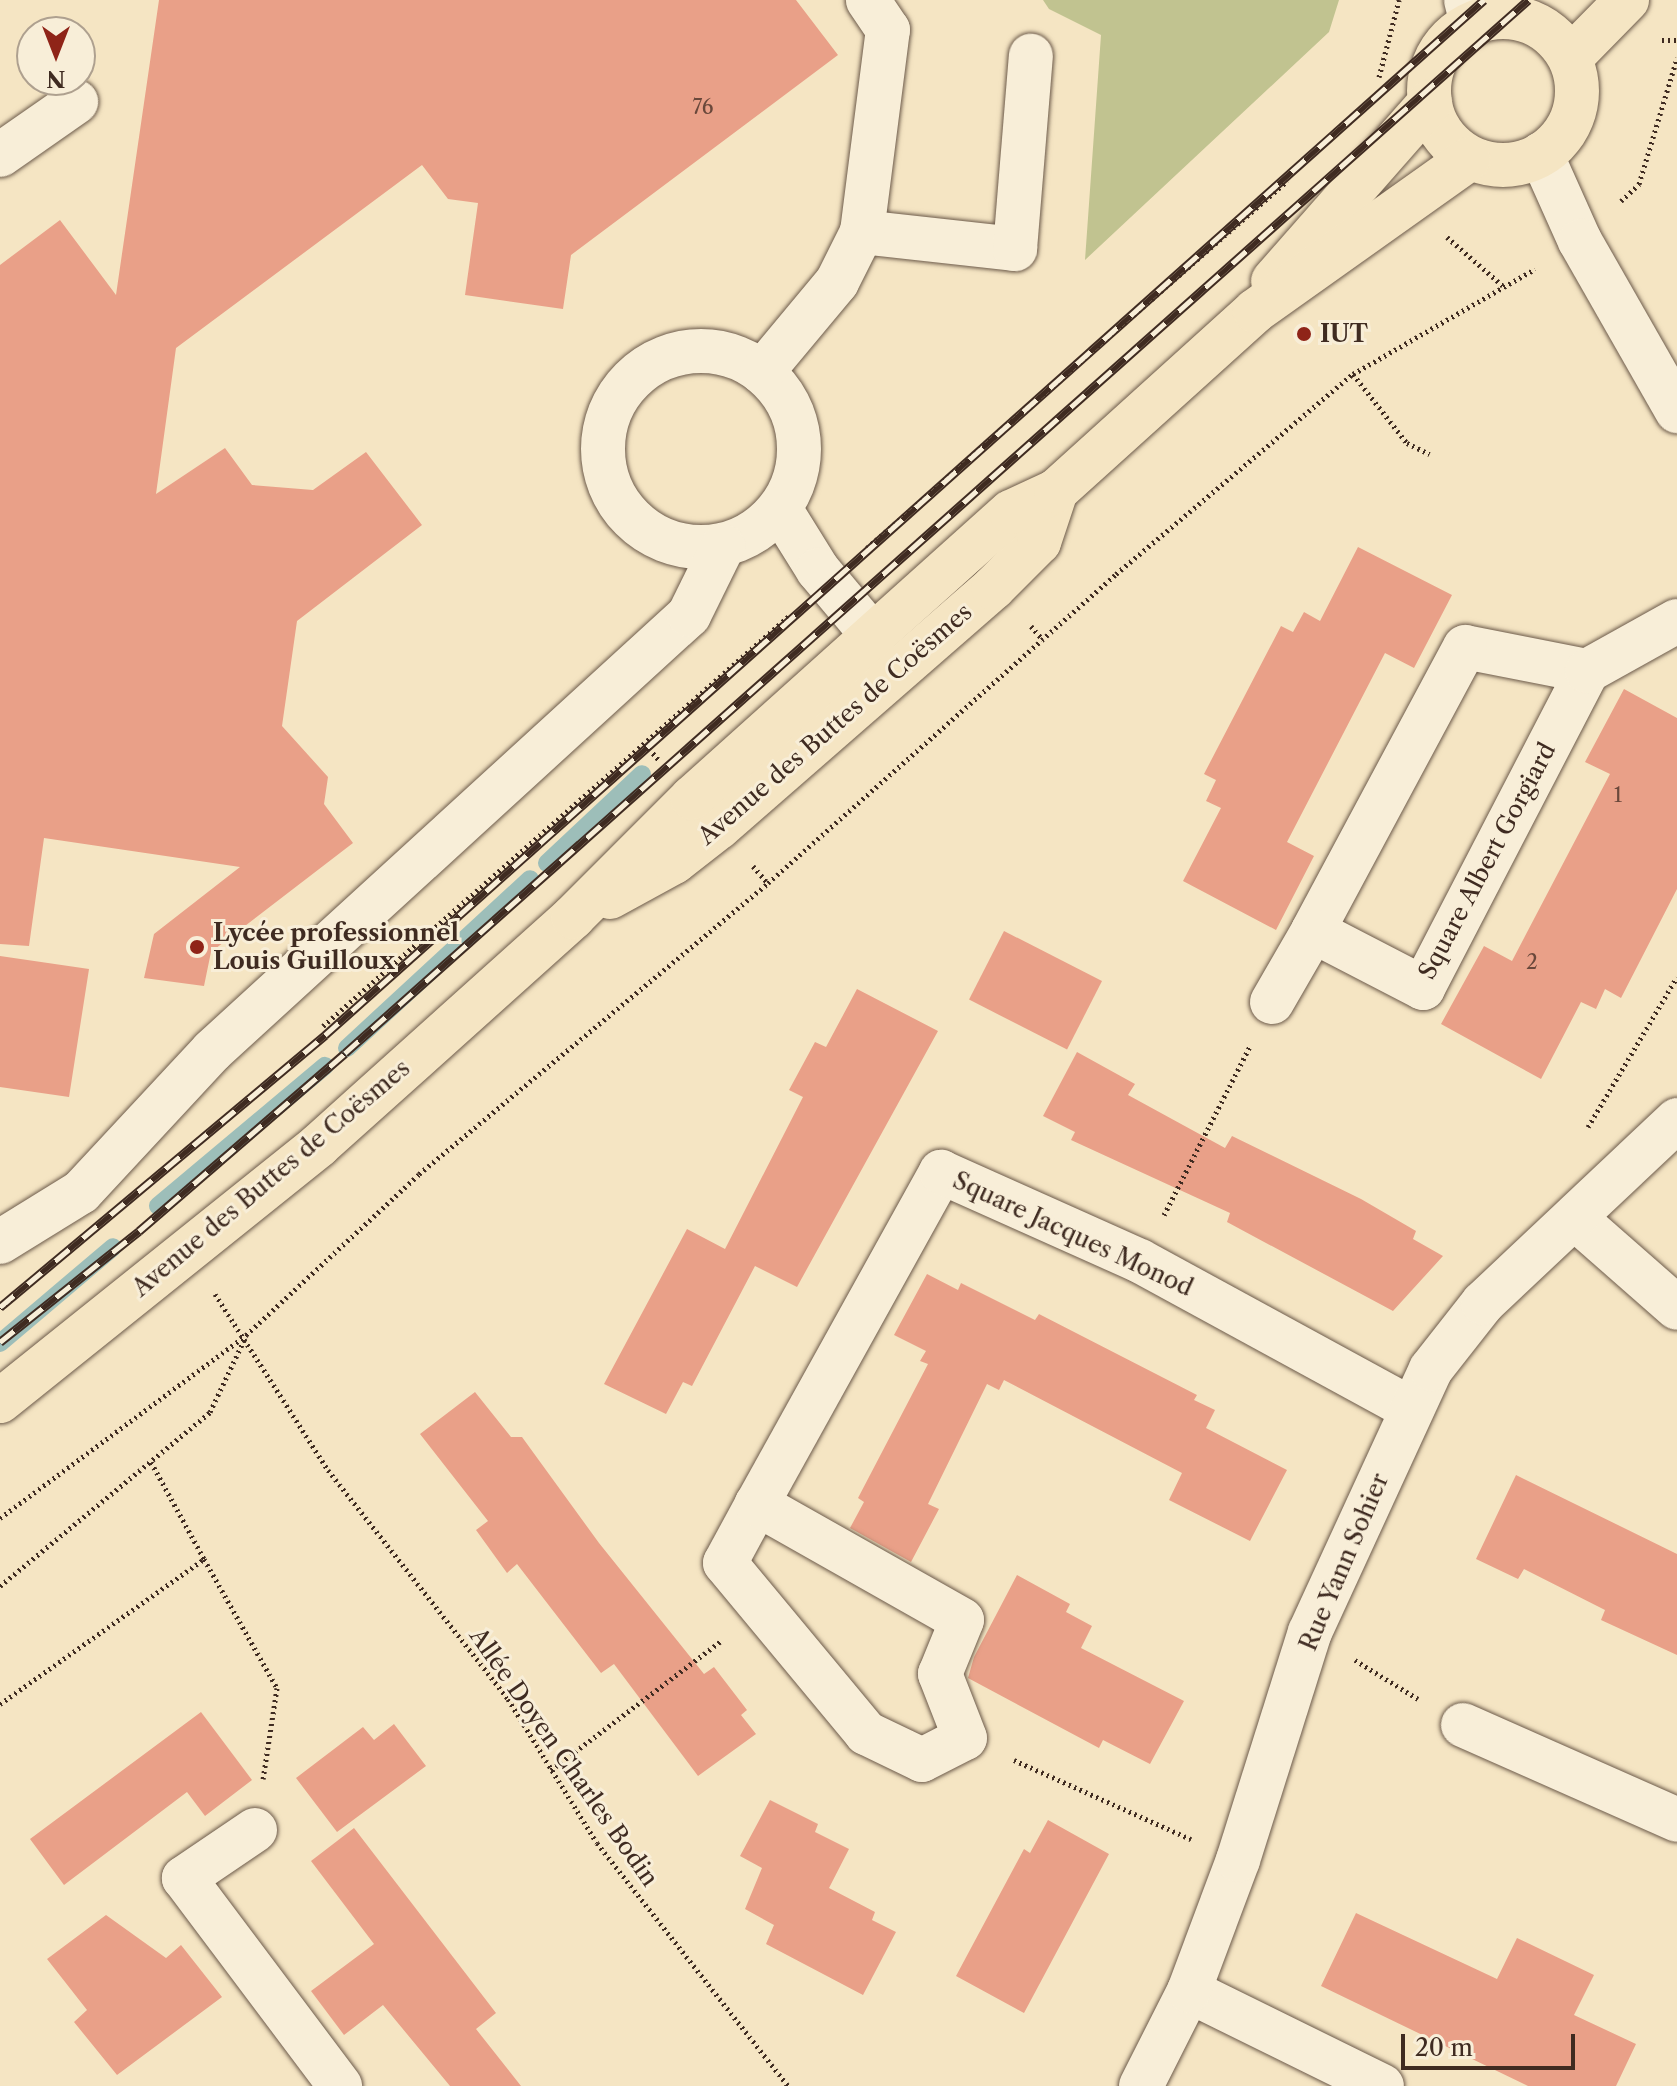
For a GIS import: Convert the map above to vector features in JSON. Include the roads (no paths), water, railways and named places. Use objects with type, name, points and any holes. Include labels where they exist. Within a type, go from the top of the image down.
[{"type":"main road","points":[[1571,57],[1627,0]]},
{"type":"main road","points":[[1469,12],[1509,18],[1549,12],[1571,57],[1577,85],[1572,117],[1541,154],[1507,165],[1469,159],[1442,133],[1430,102],[1437,57],[1469,12]]},
{"type":"main road","name":"Avenue des Buttes de Coësmes","points":[[1255,311],[1285,263],[1373,172],[1430,102]]},
{"type":"main road","name":"Avenue des Buttes de Coësmes","points":[[0,1401],[318,1146],[573,917],[692,798],[1011,512],[1056,491],[1255,311],[1469,159]]},
{"type":"main road","name":"Avenue des Buttes de Coësmes","points":[[573,917],[696,844],[993,588],[1039,542],[1056,491]]},
{"type":"street","points":[[762,372],[837,282],[862,232],[888,30],[868,0]]},
{"type":"street","points":[[862,232],[1015,249],[1031,56]]},
{"type":"street","points":[[0,155],[76,102]]},
{"type":"street","points":[[1541,154],[1580,241],[1677,411]]},
{"type":"street","points":[[715,351],[762,372],[790,406],[799,439],[795,479],[780,509],[759,529],[723,546],[689,547],[656,537],[635,523],[613,496],[603,466],[603,431],[626,384],[649,365],[681,352],[715,351]]},
{"type":"street","points":[[780,509],[828,582],[874,637]]},
{"type":"street","points":[[0,1242],[81,1192],[212,1051],[689,615],[723,546]]},
{"type":"street","points":[[1272,1002],[1465,647],[1587,671],[1677,621]]},
{"type":"street","name":"Square Albert Gorgiard","points":[[1313,931],[1423,988],[1587,671]]},
{"type":"street","name":"Rue Yann Sohier","points":[[1141,2086],[1189,1991],[1238,1860],[1310,1632],[1431,1369],[1483,1303],[1577,1220],[1677,1120]]},
{"type":"street","name":"Square Jacques Monod","points":[[757,1504],[962,1620],[940,1674],[965,1738],[922,1760],[866,1733],[725,1563],[757,1504],[941,1172],[1140,1261],[1411,1409]]},
{"type":"street","points":[[1577,1220],[1677,1308]]},
{"type":"street","points":[[1463,1725],[1677,1820]]},
{"type":"street","points":[[255,1830],[184,1878],[340,2086]]},
{"type":"street","points":[[1189,1991],[1382,2086]]},
{"type":"waterway","points":[[547,863],[642,774]]},
{"type":"waterway","points":[[347,1048],[530,879]]},
{"type":"waterway","points":[[158,1206],[325,1066]]},
{"type":"waterway","points":[[0,1343],[113,1247]]},
{"type":"railway","points":[[0,1307],[325,1035],[1484,0]]},
{"type":"railway","points":[[0,1342],[139,1231],[345,1053],[1528,0]]},
{"type":"place","name":"IUT","points":[[1304,334]]},
{"type":"place","name":"Lycée professionnel Louis Guilloux","points":[[197,947]]}]
